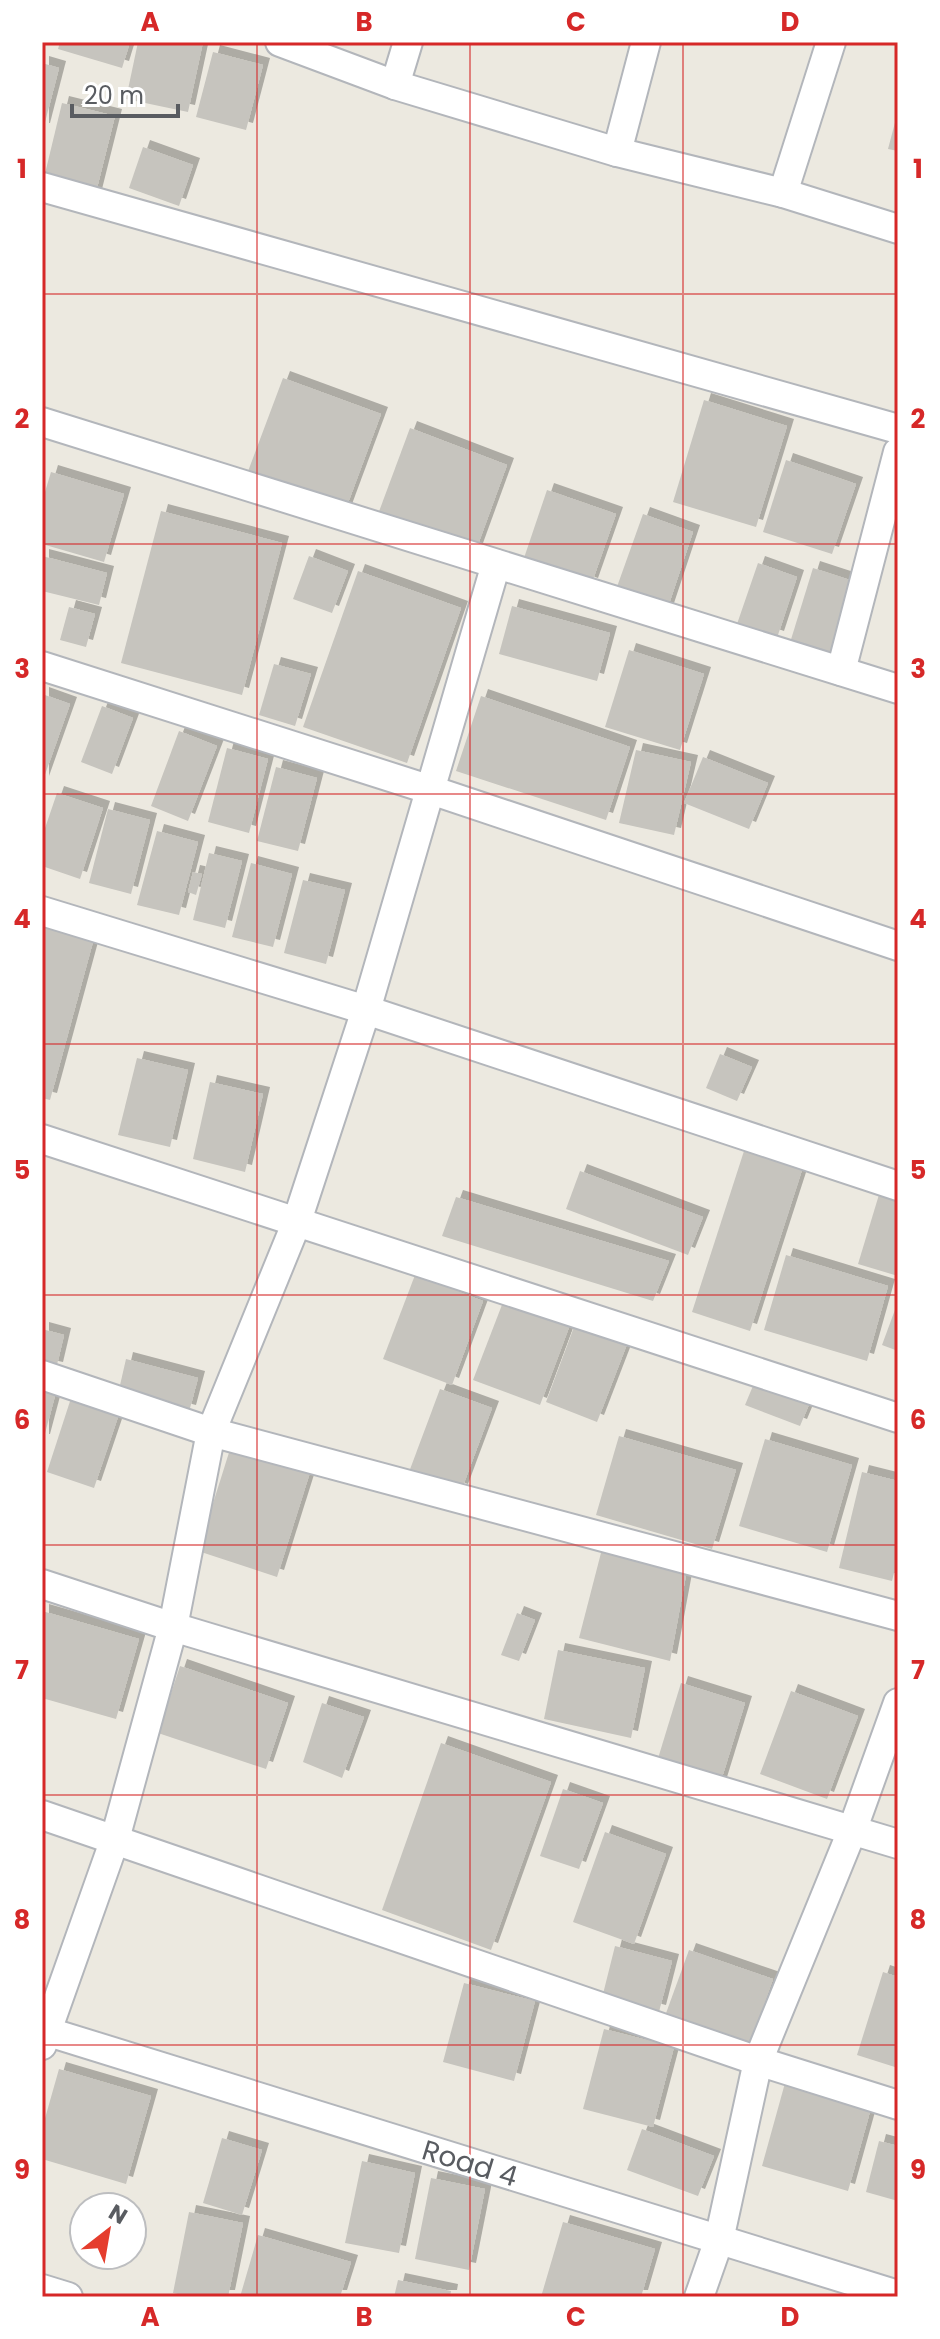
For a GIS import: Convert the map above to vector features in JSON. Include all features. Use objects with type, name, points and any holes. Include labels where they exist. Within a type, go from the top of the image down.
[{"type":"street","points":[[280,42],[395,85],[617,152],[783,193],[898,229]]},
{"type":"street","points":[[395,85],[408,42]]},
{"type":"street","points":[[617,152],[646,42]]},
{"type":"street","points":[[783,193],[831,42]]},
{"type":"street","points":[[42,187],[898,429]]},
{"type":"street","points":[[42,422],[898,689]]},
{"type":"street","points":[[841,671],[898,452]]},
{"type":"street","points":[[43,2035],[115,1839],[173,1627],[211,1432],[296,1224],[366,1010],[496,564]]},
{"type":"street","points":[[42,666],[428,789],[898,946]]},
{"type":"street","points":[[42,911],[366,1010],[898,1186]]},
{"type":"street","points":[[42,1139],[898,1418]]},
{"type":"street","points":[[42,1375],[211,1432],[898,1616]]},
{"type":"street","points":[[42,1584],[173,1627],[898,1844]]},
{"type":"street","points":[[699,2297],[719,2240],[758,2061],[852,1831],[898,1703]]},
{"type":"street","points":[[42,1815],[758,2061],[898,2105]]},
{"type":"street","name":"Road 4","points":[[43,2035],[898,2295]]},
{"type":"street","points":[[42,2289],[68,2297]]},
{"type":"building","points":[[60,42],[130,42],[122,68],[58,49]]},
{"type":"building","points":[[138,42],[203,42],[188,112],[126,99]]},
{"type":"building","points":[[213,52],[263,65],[246,130],[196,117]]},
{"type":"building","points":[[42,63],[59,68],[43,130],[42,130]]},
{"type":"building","points":[[62,103],[115,116],[95,196],[43,182]]},
{"type":"building","points":[[898,116],[898,151],[888,149]]},
{"type":"building","points":[[143,147],[193,165],[179,206],[129,188]]},
{"type":"building","points":[[283,378],[381,414],[345,511],[247,474]]},
{"type":"building","points":[[704,400],[787,426],[756,527],[673,502]]},
{"type":"building","points":[[410,428],[507,465],[472,561],[374,525]]},
{"type":"building","points":[[786,460],[856,484],[832,554],[763,532]]},
{"type":"building","points":[[51,472],[124,494],[104,562],[42,544],[42,502]]},
{"type":"building","points":[[547,490],[616,514],[591,585],[523,561]]},
{"type":"building","points":[[161,511],[282,543],[242,695],[121,663]]},
{"type":"building","points":[[643,514],[693,532],[665,616],[613,598]]},
{"type":"building","points":[[42,556],[107,573],[99,605],[42,591]]},
{"type":"building","points":[[309,556],[348,571],[332,613],[293,599]]},
{"type":"building","points":[[758,563],[797,577],[777,638],[737,624]]},
{"type":"building","points":[[813,568],[859,583],[834,660],[789,646]]},
{"type":"building","points":[[358,571],[461,608],[407,763],[303,727]]},
{"type":"building","points":[[512,606],[610,633],[597,681],[499,654]]},
{"type":"building","points":[[69,607],[95,614],[86,647],[60,640]]},
{"type":"building","points":[[629,650],[704,674],[680,750],[605,727]]},
{"type":"building","points":[[274,664],[311,674],[295,726],[259,715]]},
{"type":"building","points":[[42,694],[70,704],[42,783]]},
{"type":"building","points":[[481,696],[630,747],[606,820],[456,771]]},
{"type":"building","points":[[102,706],[133,718],[112,774],[81,762]]},
{"type":"building","points":[[179,731],[217,746],[188,821],[151,806]]},
{"type":"building","points":[[227,748],[268,759],[249,833],[208,822]]},
{"type":"building","points":[[636,750],[691,762],[674,835],[619,823]]},
{"type":"building","points":[[703,757],[768,783],[749,829],[684,803]]},
{"type":"building","points":[[276,767],[317,778],[298,851],[257,841]]},
{"type":"building","points":[[57,793],[103,808],[80,879],[42,866],[42,837]]},
{"type":"building","points":[[108,809],[150,820],[131,894],[89,883]]},
{"type":"building","points":[[157,831],[198,842],[179,915],[137,905]]},
{"type":"building","points":[[209,853],[242,861],[225,928],[193,920]]},
{"type":"building","points":[[251,863],[292,874],[273,947],[232,937]]},
{"type":"building","points":[[193,872],[202,874],[196,895],[188,892]]},
{"type":"building","points":[[303,880],[345,890],[326,964],[284,953]]},
{"type":"building","points":[[42,924],[94,938],[50,1100],[42,1098]]},
{"type":"building","points":[[720,1054],[752,1067],[737,1101],[706,1088]]},
{"type":"building","points":[[137,1058],[188,1070],[170,1147],[118,1135]]},
{"type":"building","points":[[210,1082],[263,1094],[245,1172],[193,1159]]},
{"type":"building","points":[[744,1151],[802,1170],[750,1331],[692,1312]]},
{"type":"building","points":[[580,1171],[703,1217],[688,1255],[566,1209]]},
{"type":"building","points":[[881,1188],[898,1194],[898,1276],[858,1264]]},
{"type":"building","points":[[456,1197],[669,1261],[653,1301],[442,1236]]},
{"type":"building","points":[[786,1255],[888,1286],[867,1361],[764,1330]]},
{"type":"building","points":[[415,1275],[483,1301],[452,1385],[383,1359]]},
{"type":"building","points":[[505,1297],[571,1322],[540,1405],[473,1380]]},
{"type":"building","points":[[898,1308],[898,1351],[882,1345]]},
{"type":"building","points":[[577,1319],[629,1339],[597,1422],[546,1402]]},
{"type":"building","points":[[42,1329],[64,1335],[56,1369],[42,1366]]},
{"type":"building","points":[[126,1359],[198,1378],[189,1412],[118,1394]]},
{"type":"building","points":[[755,1381],[810,1402],[800,1426],[745,1405]]},
{"type":"building","points":[[42,1388],[56,1392],[43,1441],[42,1441]]},
{"type":"building","points":[[440,1389],[492,1408],[461,1491],[409,1472]]},
{"type":"building","points":[[73,1392],[121,1408],[94,1488],[47,1472]]},
{"type":"building","points":[[619,1436],[736,1470],[712,1549],[596,1515]]},
{"type":"building","points":[[765,1439],[852,1465],[827,1552],[739,1526]]},
{"type":"building","points":[[232,1443],[311,1469],[277,1577],[198,1551]]},
{"type":"building","points":[[862,1472],[898,1481],[898,1556],[892,1581],[839,1568]]},
{"type":"building","points":[[602,1549],[687,1570],[670,1661],[579,1638]]},
{"type":"building","points":[[42,1611],[139,1639],[116,1719],[42,1698]]},
{"type":"building","points":[[517,1613],[535,1620],[519,1661],[501,1655]]},
{"type":"building","points":[[558,1650],[645,1668],[631,1738],[544,1719]]},
{"type":"building","points":[[180,1666],[288,1703],[266,1769],[158,1733]]},
{"type":"building","points":[[681,1683],[745,1703],[720,1784],[656,1765]]},
{"type":"building","points":[[791,1691],[858,1716],[827,1799],[760,1774]]},
{"type":"building","points":[[322,1703],[364,1717],[342,1778],[303,1762]]},
{"type":"building","points":[[441,1743],[551,1782],[491,1950],[382,1910]]},
{"type":"building","points":[[563,1789],[603,1803],[579,1869],[540,1856]]},
{"type":"building","points":[[605,1832],[666,1854],[634,1944],[573,1922]]},
{"type":"building","points":[[615,1946],[672,1961],[659,2012],[602,1998]]},
{"type":"building","points":[[689,1950],[773,1979],[749,2046],[665,2016]]},
{"type":"building","points":[[883,1972],[898,1977],[898,2068],[857,2055]]},
{"type":"building","points":[[464,1983],[535,2001],[514,2081],[443,2062]]},
{"type":"building","points":[[604,2029],[674,2047],[653,2127],[583,2109]]},
{"type":"building","points":[[59,2069],[151,2096],[126,2184],[42,2159],[42,2129]]},
{"type":"building","points":[[785,2083],[871,2108],[848,2191],[762,2166]]},
{"type":"building","points":[[642,2129],[714,2156],[698,2196],[627,2170]]},
{"type":"building","points":[[222,2138],[262,2150],[242,2215],[203,2203]]},
{"type":"building","points":[[879,2141],[898,2146],[898,2201],[866,2192]]},
{"type":"building","points":[[362,2161],[415,2173],[399,2253],[345,2243]]},
{"type":"building","points":[[431,2178],[485,2189],[469,2270],[415,2259]]},
{"type":"building","points":[[189,2212],[243,2223],[228,2297],[192,2297],[173,2293]]},
{"type":"building","points":[[563,2222],[655,2249],[641,2297],[541,2297]]},
{"type":"building","points":[[258,2235],[351,2262],[340,2297],[240,2297]]},
{"type":"building","points":[[398,2280],[451,2291],[450,2297],[394,2297]]}]
